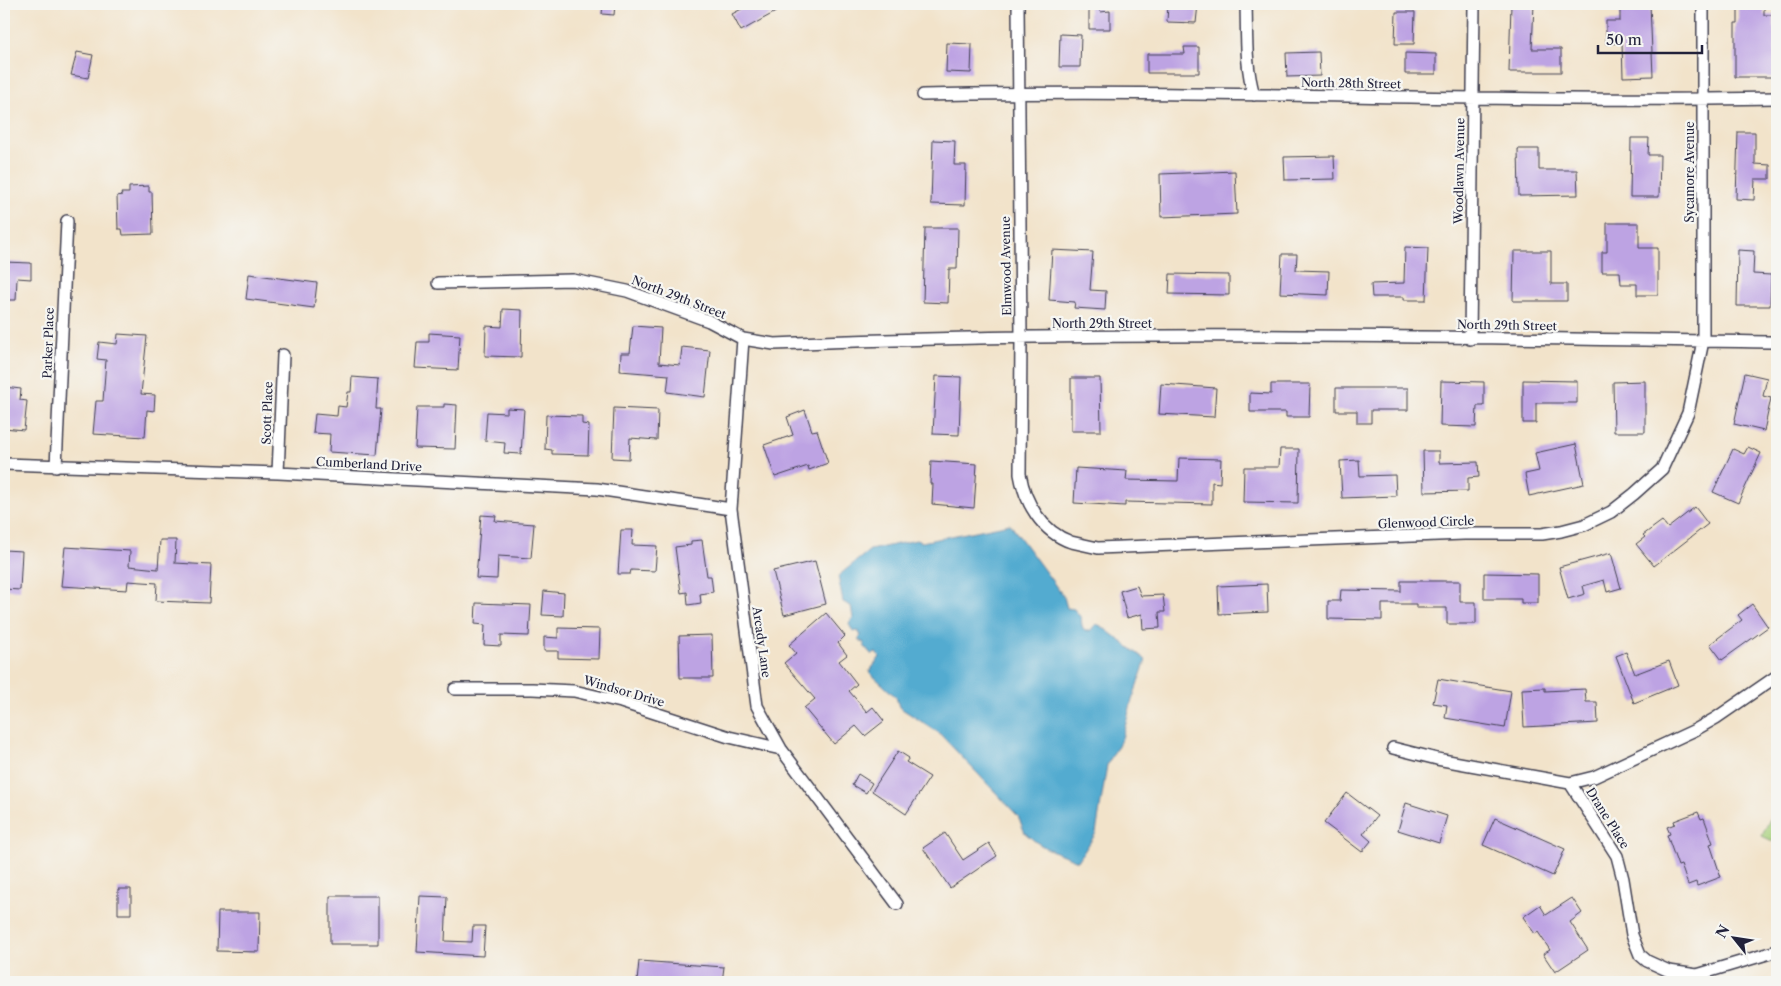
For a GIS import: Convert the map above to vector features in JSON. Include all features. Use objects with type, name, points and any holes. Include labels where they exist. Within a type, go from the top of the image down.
[{"type":"street","name":"Elmwood Avenue","points":[[1018,4],[1021,337],[1020,474],[1023,491],[1042,523]]},
{"type":"street","points":[[1246,4],[1249,79],[1254,95]]},
{"type":"street","name":"Woodlawn Avenue","points":[[1470,339],[1474,4]]},
{"type":"street","name":"Sycamore Avenue","points":[[1703,4],[1703,341]]},
{"type":"street","name":"North 28th Street","points":[[924,95],[1018,93],[1703,100],[1777,98]]},
{"type":"street","name":"Parker Place","points":[[56,467],[66,221]]},
{"type":"street","name":"North 29th Street","points":[[438,283],[573,280],[627,291],[710,321],[743,339],[774,344],[1021,337],[1777,342]]},
{"type":"street","name":"Arcady Lane","points":[[743,339],[731,509],[757,706],[782,750],[897,904]]},
{"type":"street","name":"Glenwood Circle","points":[[1042,523],[1049,531],[1070,542],[1098,548],[1454,535],[1542,534],[1584,525],[1610,512],[1662,469],[1688,413],[1703,341]]},
{"type":"street","name":"Scott Place","points":[[278,473],[284,355]]},
{"type":"street","name":"Cumberland Drive","points":[[4,464],[278,473],[597,489],[731,509]]},
{"type":"street","name":"Drane Place","points":[[1777,676],[1716,718],[1695,730],[1594,778],[1570,784],[1617,856],[1623,879],[1632,935],[1640,954],[1647,961],[1669,971],[1697,975],[1777,951]]},
{"type":"street","name":"Windsor Drive","points":[[455,690],[532,689],[574,691],[621,702],[729,737],[782,750]]},
{"type":"street","points":[[1393,748],[1437,759],[1570,784]]},
{"type":"green space","points":[[1777,804],[1777,843],[1762,836]]},
{"type":"water","points":[[1010,524],[1064,597],[1067,608],[1074,609],[1081,618],[1085,631],[1090,631],[1096,624],[1101,626],[1146,660],[1132,700],[1122,738],[1107,765],[1096,833],[1078,861],[1046,848],[1025,833],[1018,816],[939,733],[899,707],[896,697],[869,672],[880,657],[875,652],[872,655],[864,643],[858,639],[861,636],[858,631],[853,632],[849,624],[853,618],[851,606],[843,602],[838,576],[870,550],[916,540],[922,542]]},
{"type":"building","points":[[603,4],[615,4],[614,15],[602,14]]},
{"type":"building","points":[[751,4],[790,4],[741,31],[732,14]]},
{"type":"building","points":[[1089,4],[1100,4],[1100,12],[1110,11],[1110,29],[1089,29]]},
{"type":"building","points":[[1168,4],[1198,4],[1196,23],[1167,22]]},
{"type":"building","points":[[1511,4],[1534,4],[1532,49],[1561,49],[1561,72],[1509,72]]},
{"type":"building","points":[[1620,4],[1650,4],[1653,76],[1623,77],[1622,43],[1606,44],[1606,21],[1620,21]]},
{"type":"building","points":[[1738,4],[1764,4],[1764,15],[1774,15],[1777,77],[1735,77],[1735,23],[1738,23]]},
{"type":"building","points":[[1396,12],[1415,12],[1414,44],[1395,44]]},
{"type":"building","points":[[1060,34],[1081,35],[1080,67],[1059,67]]},
{"type":"building","points":[[947,43],[972,44],[971,73],[946,72]]},
{"type":"building","points":[[1184,47],[1199,47],[1199,73],[1147,73],[1147,54],[1185,54]]},
{"type":"building","points":[[77,52],[93,55],[88,78],[71,75]]},
{"type":"building","points":[[1319,52],[1320,76],[1287,77],[1286,53]]},
{"type":"building","points":[[1405,53],[1436,54],[1436,74],[1405,74]]},
{"type":"building","points":[[1738,132],[1755,132],[1755,164],[1770,165],[1770,179],[1755,179],[1754,200],[1736,199]]},
{"type":"building","points":[[1631,138],[1649,138],[1648,155],[1660,155],[1659,197],[1630,197]]},
{"type":"building","points":[[933,140],[955,141],[954,165],[966,165],[965,205],[931,204]]},
{"type":"building","points":[[1518,149],[1539,149],[1539,170],[1577,170],[1578,195],[1519,196]]},
{"type":"building","points":[[1334,156],[1335,179],[1285,180],[1284,157]]},
{"type":"building","points":[[1235,171],[1237,214],[1161,217],[1160,174]]},
{"type":"building","points":[[149,186],[149,192],[152,192],[153,234],[123,235],[122,229],[118,229],[117,196],[122,195],[121,193],[129,193],[129,187]]},
{"type":"building","points":[[1607,223],[1639,223],[1639,248],[1658,248],[1658,295],[1637,295],[1637,284],[1621,284],[1620,272],[1602,272],[1602,252],[1607,252]]},
{"type":"building","points":[[925,228],[958,228],[957,269],[949,269],[948,303],[923,302]]},
{"type":"building","points":[[1405,247],[1428,248],[1426,300],[1404,300],[1404,297],[1372,297],[1371,284],[1404,283]]},
{"type":"building","points":[[1052,250],[1093,252],[1090,290],[1106,291],[1105,310],[1074,308],[1075,302],[1049,300]]},
{"type":"building","points":[[1738,250],[1754,251],[1753,274],[1771,275],[1770,306],[1737,306]]},
{"type":"building","points":[[1514,251],[1551,251],[1551,284],[1567,284],[1567,301],[1513,301]]},
{"type":"building","points":[[1282,254],[1297,254],[1296,270],[1329,271],[1328,295],[1280,293]]},
{"type":"building","points":[[4,262],[31,263],[31,279],[17,278],[16,300],[4,300]]},
{"type":"building","points":[[249,274],[317,283],[314,308],[246,299]]},
{"type":"building","points":[[1170,274],[1229,275],[1229,295],[1169,294]]},
{"type":"building","points":[[503,309],[522,310],[521,357],[485,356],[486,326],[502,327]]},
{"type":"building","points":[[633,326],[661,328],[659,363],[680,365],[682,347],[710,350],[705,397],[667,392],[669,375],[620,371],[621,353],[630,353]]},
{"type":"building","points":[[429,333],[460,335],[458,370],[415,368],[417,342],[429,342]]},
{"type":"building","points":[[118,334],[147,336],[141,394],[155,395],[154,411],[147,410],[145,437],[93,434],[96,401],[103,401],[106,360],[97,359],[99,342],[117,344]]},
{"type":"building","points":[[1745,373],[1767,378],[1763,396],[1771,398],[1764,431],[1734,424]]},
{"type":"building","points":[[936,376],[961,377],[959,435],[933,434]]},
{"type":"building","points":[[352,377],[378,379],[376,409],[381,409],[377,455],[329,452],[330,434],[313,433],[315,414],[337,416],[338,406],[346,407],[348,392],[351,392]]},
{"type":"building","points":[[1071,378],[1100,378],[1101,431],[1071,431]]},
{"type":"building","points":[[1523,380],[1577,381],[1577,403],[1536,403],[1536,423],[1523,423]]},
{"type":"building","points":[[1441,381],[1484,382],[1484,406],[1477,406],[1476,427],[1440,426]]},
{"type":"building","points":[[1645,381],[1645,432],[1614,432],[1613,382]]},
{"type":"building","points":[[1161,384],[1216,388],[1214,417],[1159,414]]},
{"type":"building","points":[[1271,384],[1310,384],[1309,417],[1286,417],[1286,412],[1250,412],[1250,393],[1271,394]]},
{"type":"building","points":[[4,387],[21,389],[20,400],[27,401],[24,430],[4,428]]},
{"type":"building","points":[[1336,388],[1408,388],[1408,410],[1371,410],[1371,423],[1357,423],[1357,411],[1336,411]]},
{"type":"building","points":[[444,404],[457,405],[455,449],[415,448],[417,407],[444,407]]},
{"type":"building","points":[[507,408],[524,409],[521,454],[504,453],[505,443],[485,441],[487,412],[507,413]]},
{"type":"building","points":[[614,408],[658,410],[657,440],[630,438],[629,459],[612,458]]},
{"type":"building","points":[[805,410],[812,431],[817,430],[828,463],[809,470],[808,466],[775,477],[764,445],[793,435],[787,417]]},
{"type":"building","points":[[546,415],[582,416],[582,424],[589,425],[588,455],[552,454],[552,450],[545,449]]},
{"type":"building","points":[[1576,444],[1584,484],[1529,496],[1525,474],[1539,471],[1535,453]]},
{"type":"building","points":[[1748,447],[1761,453],[1738,503],[1713,492],[1733,449],[1744,454]]},
{"type":"building","points":[[1280,449],[1299,449],[1298,503],[1243,502],[1244,467],[1279,467]]},
{"type":"building","points":[[1423,451],[1439,451],[1439,463],[1478,462],[1479,477],[1468,478],[1468,491],[1424,492]]},
{"type":"building","points":[[1179,458],[1221,459],[1220,483],[1212,482],[1212,504],[1125,502],[1125,506],[1074,503],[1076,468],[1127,471],[1126,480],[1178,481]]},
{"type":"building","points":[[1359,460],[1360,476],[1395,475],[1396,496],[1342,498],[1340,461]]},
{"type":"building","points":[[931,461],[977,464],[974,508],[932,504],[933,484],[930,484]]},
{"type":"building","points":[[1695,507],[1708,524],[1654,566],[1636,544],[1645,537],[1643,535],[1662,521],[1668,528]]},
{"type":"building","points":[[481,515],[496,516],[495,521],[534,524],[531,558],[498,556],[497,579],[476,578]]},
{"type":"building","points":[[621,530],[633,530],[632,545],[657,546],[655,571],[631,570],[630,574],[618,574]]},
{"type":"building","points":[[160,540],[176,540],[175,563],[211,565],[209,603],[156,601],[157,583],[128,581],[127,590],[61,586],[65,547],[130,551],[129,566],[158,569]]},
{"type":"building","points":[[702,540],[707,576],[711,576],[713,592],[700,594],[701,603],[688,605],[687,592],[681,593],[675,547],[691,545],[691,541]]},
{"type":"building","points":[[4,550],[22,551],[20,590],[4,589]]},
{"type":"building","points":[[1611,553],[1621,588],[1607,592],[1604,580],[1583,586],[1585,594],[1568,599],[1559,567]]},
{"type":"building","points":[[815,561],[826,604],[784,615],[773,571]]},
{"type":"building","points":[[1484,573],[1538,574],[1538,603],[1521,603],[1521,599],[1484,599]]},
{"type":"building","points":[[1401,581],[1460,581],[1460,602],[1476,602],[1476,624],[1447,624],[1447,608],[1416,608],[1416,604],[1382,604],[1382,620],[1328,619],[1328,601],[1340,601],[1341,590],[1401,591]]},
{"type":"building","points":[[1267,584],[1268,612],[1219,614],[1218,586]]},
{"type":"building","points":[[1137,586],[1141,596],[1163,595],[1165,612],[1159,612],[1160,628],[1143,629],[1142,614],[1127,618],[1120,591]]},
{"type":"building","points":[[544,591],[564,593],[563,616],[542,615]]},
{"type":"building","points":[[476,603],[531,605],[529,636],[501,635],[501,646],[484,645],[485,625],[475,624]]},
{"type":"building","points":[[1752,604],[1768,627],[1722,660],[1710,644],[1742,620],[1738,615]]},
{"type":"building","points":[[826,613],[845,636],[838,643],[847,655],[839,661],[857,684],[849,691],[867,712],[873,707],[884,721],[865,736],[856,726],[834,744],[804,708],[815,699],[784,663],[796,653],[789,645]]},
{"type":"building","points":[[558,628],[600,629],[599,659],[558,658],[558,651],[544,651],[544,637],[558,638]]},
{"type":"building","points":[[712,635],[713,678],[680,678],[679,636]]},
{"type":"building","points":[[1626,652],[1635,674],[1669,661],[1678,685],[1634,703],[1616,656]]},
{"type":"building","points":[[1438,679],[1511,691],[1505,728],[1445,718],[1447,705],[1433,703]]},
{"type":"building","points":[[1545,688],[1545,691],[1585,689],[1586,702],[1597,702],[1598,723],[1524,727],[1522,689]]},
{"type":"building","points":[[898,751],[909,758],[906,762],[930,777],[906,814],[872,791]]},
{"type":"building","points":[[858,774],[872,783],[866,793],[852,785]]},
{"type":"building","points":[[1347,793],[1377,816],[1363,834],[1371,841],[1362,852],[1324,823]]},
{"type":"building","points":[[1406,803],[1447,816],[1439,843],[1398,830]]},
{"type":"building","points":[[1698,812],[1701,819],[1704,818],[1713,843],[1710,844],[1721,877],[1697,886],[1696,882],[1688,885],[1681,865],[1678,866],[1667,835],[1670,834],[1667,827],[1675,824],[1674,821]]},
{"type":"building","points":[[1495,818],[1565,849],[1553,876],[1483,845]]},
{"type":"building","points":[[945,833],[963,860],[989,843],[997,856],[950,888],[923,848]]},
{"type":"building","points":[[118,889],[131,889],[131,914],[118,914]]},
{"type":"building","points":[[330,896],[378,896],[378,944],[330,944]]},
{"type":"building","points":[[420,896],[447,897],[445,941],[472,942],[473,926],[485,926],[483,956],[417,952]]},
{"type":"building","points":[[1572,898],[1582,913],[1570,922],[1588,950],[1555,972],[1543,954],[1550,950],[1538,932],[1535,934],[1523,917],[1540,905],[1546,915]]},
{"type":"building","points":[[218,912],[260,912],[259,952],[217,951]]},
{"type":"building","points":[[639,961],[724,967],[722,982],[637,982]]}]
